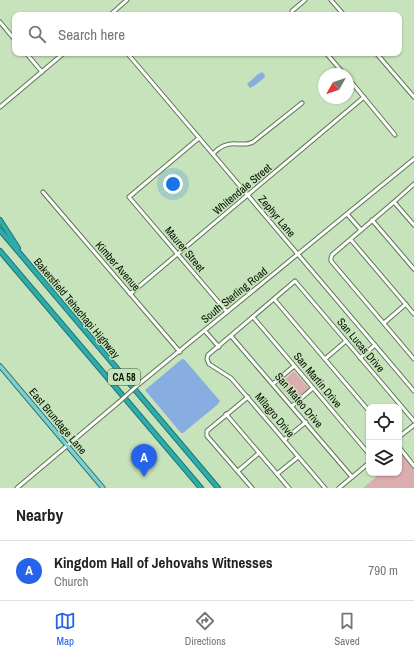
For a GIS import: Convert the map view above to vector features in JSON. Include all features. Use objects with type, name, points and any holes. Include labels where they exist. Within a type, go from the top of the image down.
[{"type":"highway","points":[[0,220],[31,266]]},
{"type":"highway","name":"Bakersfield Tehachapi Highway","points":[[0,230],[218,488]]},
{"type":"highway","name":"Bakersfield Tehachapi Highway","points":[[0,251],[197,482],[200,488]]},
{"type":"highway","points":[[0,254],[28,284]]},
{"type":"main road","name":"East Brundage Lane","points":[[0,366],[103,488]]},
{"type":"street","points":[[113,12],[127,0]]},
{"type":"street","points":[[292,11],[305,0]]},
{"type":"street","points":[[331,0],[341,12]]},
{"type":"street","points":[[0,22],[12,36]]},
{"type":"street","points":[[29,56],[42,72]]},
{"type":"street","points":[[0,107],[61,56]]},
{"type":"street","name":"Zephyr Lane","points":[[130,56],[414,391]]},
{"type":"street","points":[[329,56],[339,68]]},
{"type":"street","points":[[379,56],[414,97]]},
{"type":"street","points":[[354,85],[395,135]]},
{"type":"street","name":"Whitendale Street","points":[[130,294],[364,97]]},
{"type":"street","points":[[213,154],[218,149],[226,145],[248,144],[253,142],[302,103]]},
{"type":"street","name":"Maurer Street","points":[[199,138],[129,197],[227,312]]},
{"type":"street","name":"South Sterling Road","points":[[17,488],[139,384],[414,159]]},
{"type":"street","points":[[414,184],[332,255],[331,258],[331,261],[414,359]]},
{"type":"street","name":"Kimber Avenue","points":[[43,192],[180,352]]},
{"type":"street","points":[[394,202],[414,225]]},
{"type":"street","points":[[347,214],[361,230]]},
{"type":"street","points":[[372,220],[414,270]]},
{"type":"street","points":[[351,240],[414,314]]},
{"type":"street","name":"San Lucas Drive","points":[[274,299],[295,281],[414,421]]},
{"type":"street","points":[[205,331],[219,347],[274,299],[366,407]]},
{"type":"street","points":[[384,323],[406,304]]},
{"type":"street","name":"San Martin Drive","points":[[253,317],[366,450]]},
{"type":"street","name":"San Mateo Drive","points":[[231,336],[352,477]]},
{"type":"street","points":[[325,359],[346,341]]},
{"type":"street","points":[[360,358],[375,345]]},
{"type":"street","name":"Milagro Drive","points":[[219,347],[208,355],[207,359],[210,364],[231,378],[325,488]]},
{"type":"street","points":[[273,384],[294,366]]},
{"type":"street","points":[[292,406],[313,388]]},
{"type":"street","points":[[248,397],[226,414],[206,433],[252,488]]},
{"type":"street","points":[[226,414],[289,488]]},
{"type":"street","points":[[284,440],[306,422]]},
{"type":"street","points":[[402,435],[414,425]]},
{"type":"street","points":[[402,451],[414,466]]},
{"type":"street","points":[[238,472],[259,453]]},
{"type":"street","points":[[277,474],[298,457]]},
{"type":"street","points":[[340,488],[366,465]]},
{"type":"shaded area","points":[[294,371],[309,388],[294,402],[279,385]]},
{"type":"shaded area","points":[[403,455],[414,468],[414,488],[363,488],[377,476],[402,476]]},
{"type":"water","points":[[262,72],[265,75],[264,78],[250,88],[247,84]]},
{"type":"water","points":[[182,359],[184,359],[220,401],[183,433],[181,433],[145,390]]},
{"type":"place","name":"Kingdom Hall of Jehovahs Witnesses","points":[[144,477]]}]
